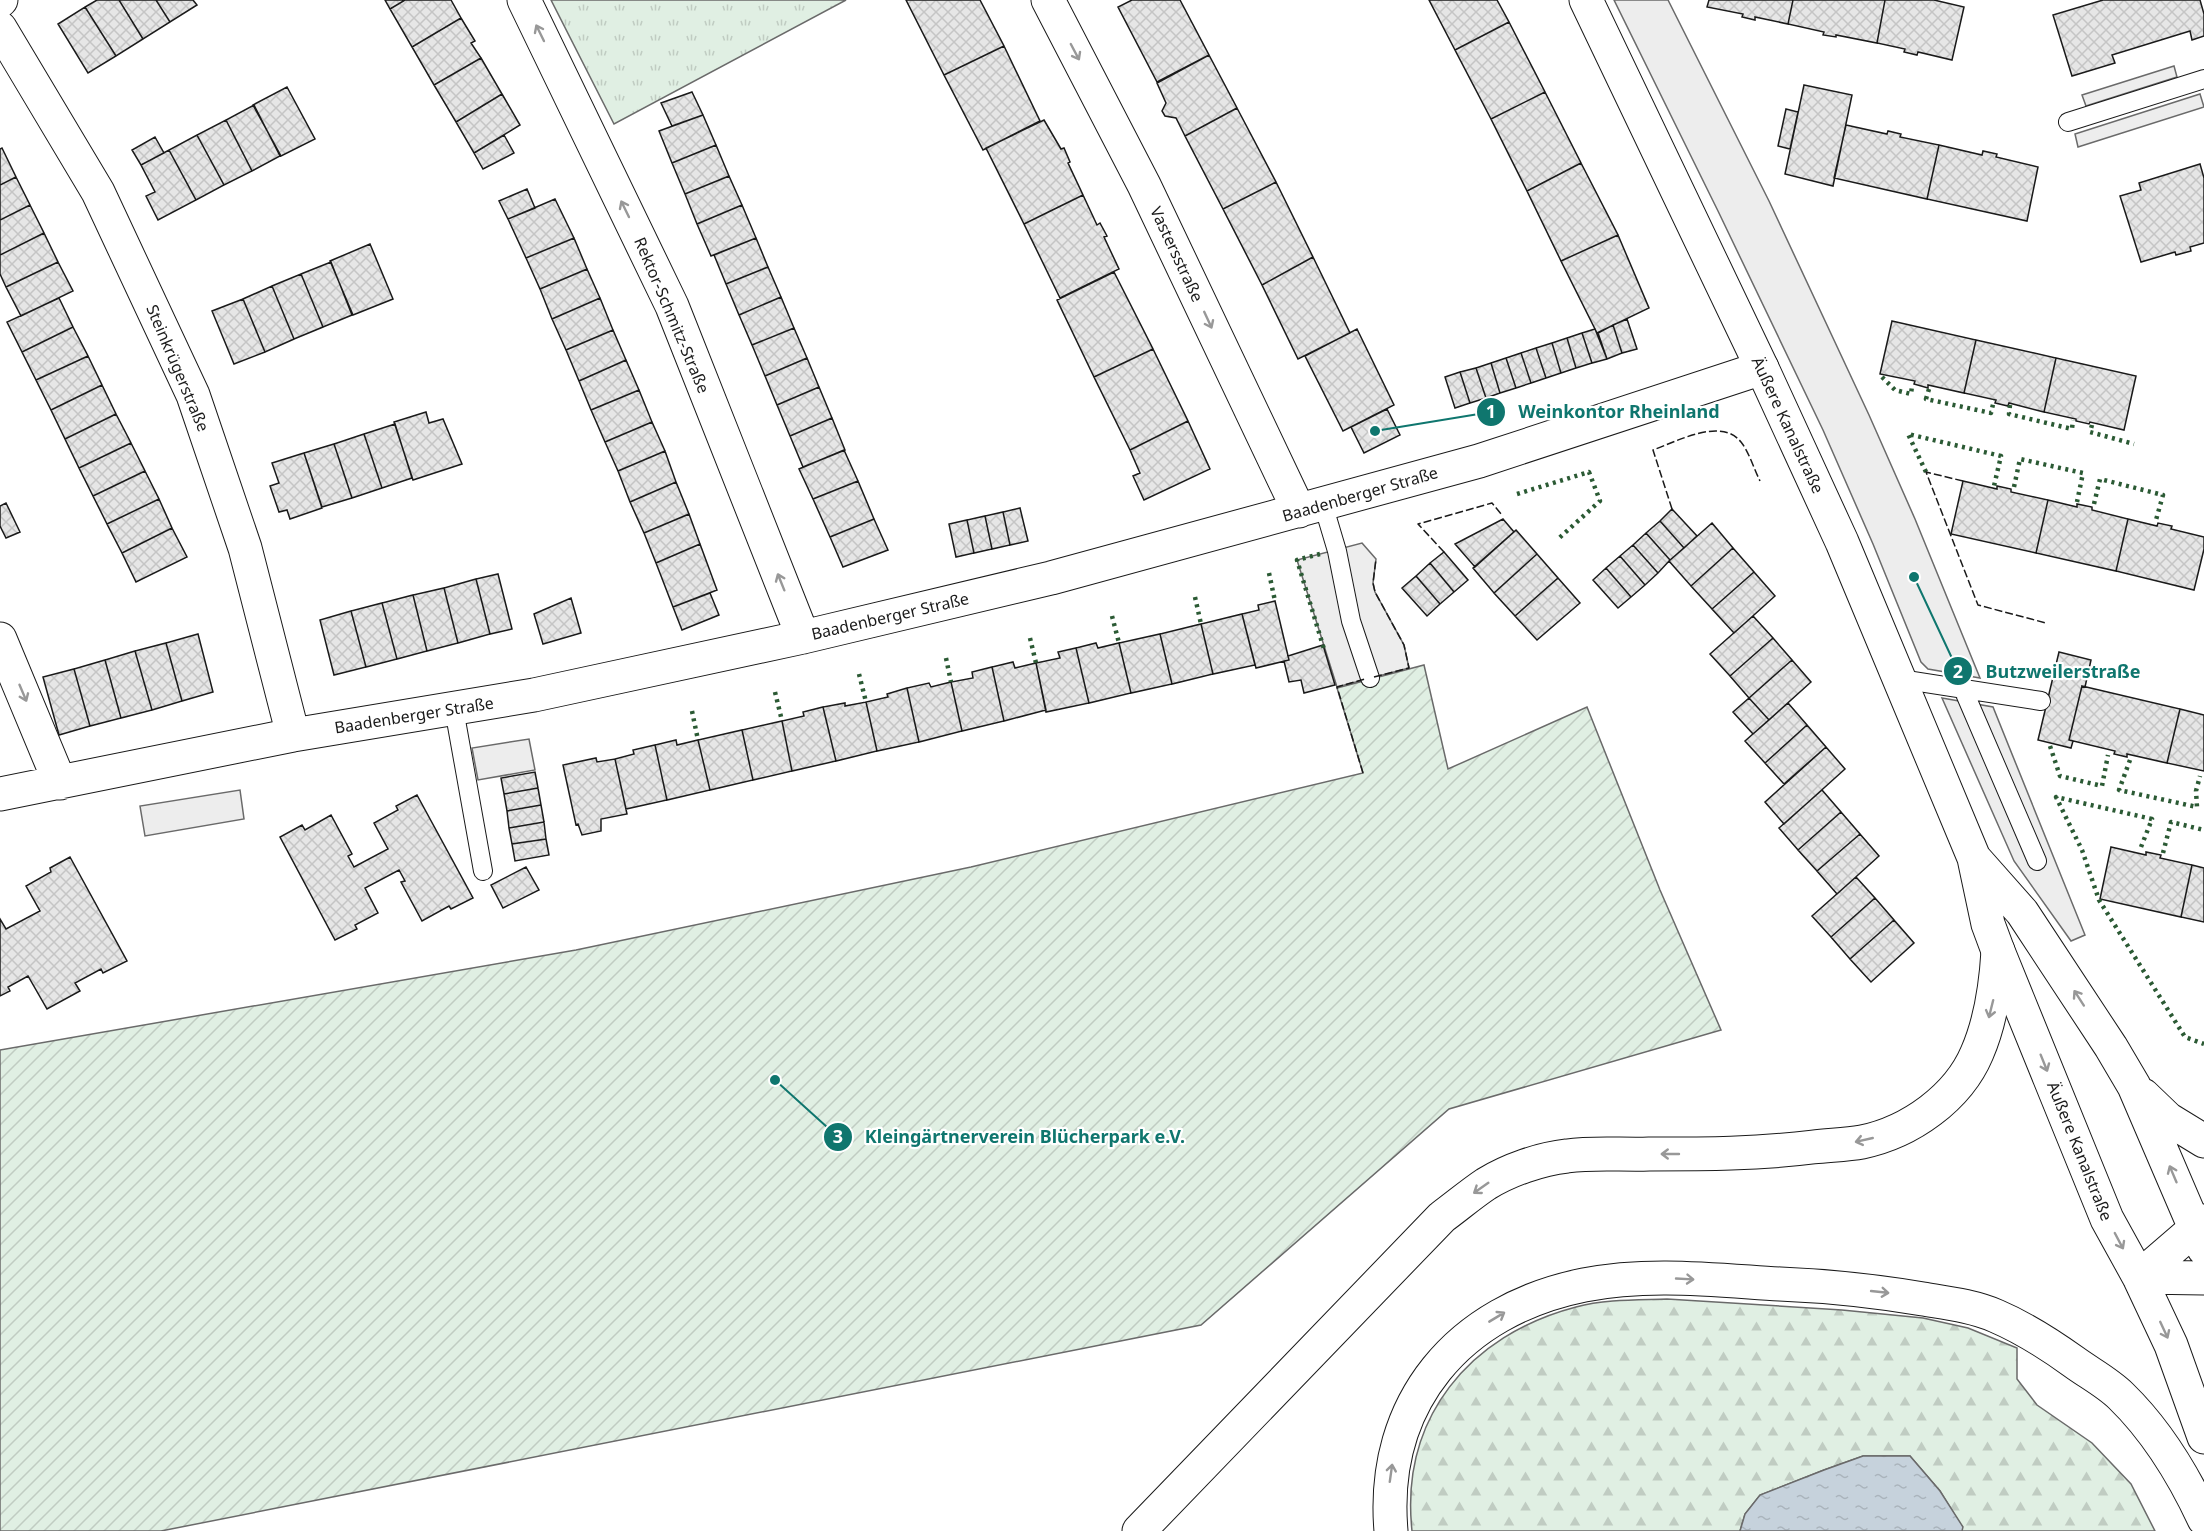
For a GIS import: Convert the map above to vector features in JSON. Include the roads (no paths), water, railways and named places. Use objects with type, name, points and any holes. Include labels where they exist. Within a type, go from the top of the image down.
[{"type":"main road","name":"Rektor-Schmitz-Straße","points":[[524,0],[672,306],[803,637]]},
{"type":"main road","name":"Vastersstraße","points":[[1047,0],[1311,508]]},
{"type":"main road","name":"Äußere Kanalstraße","points":[[1586,0],[1762,368],[1842,542],[1974,858],[1989,924],[1998,951],[2107,1219],[2139,1277],[2171,1345],[2204,1437]]},
{"type":"main road","name":"Steinkrügerstraße","points":[[0,28],[98,192],[193,395],[245,548],[292,735]]},
{"type":"main road","name":"Baadenberger Straße","points":[[0,794],[292,735],[534,695],[803,637],[1051,578],[1479,461],[1762,368]]},
{"type":"main road","points":[[0,639],[60,783]]},
{"type":"main road","name":"Äußere Kanalstraße","points":[[1974,858],[2022,912],[2111,1047],[2134,1086],[2201,1233]]},
{"type":"main road","points":[[1139,1531],[1442,1217],[1486,1184],[1513,1171],[1567,1156],[1773,1152],[1863,1142],[1915,1122],[1948,1094],[1965,1075],[1977,1053],[1991,1009],[1998,951]]},
{"type":"main road","points":[[2134,1086],[2168,1119],[2204,1141]]},
{"type":"main road","points":[[2139,1277],[2201,1233]]},
{"type":"main road","points":[[1391,1531],[1389,1492],[1397,1444],[1424,1384],[1459,1344],[1481,1326],[1511,1308],[1550,1294],[1585,1285],[1653,1277],[1803,1285],[1886,1293],[1959,1305],[1994,1315],[2053,1347],[2120,1395],[2157,1436],[2190,1488],[2204,1519]]},
{"type":"main road","points":[[2139,1277],[2204,1278]]},
{"type":"lane","points":[[2068,122],[2204,79]]},
{"type":"lane","points":[[1311,508],[1337,551],[1352,621],[1370,678]]},
{"type":"lane","points":[[1900,679],[2041,701]]},
{"type":"lane","points":[[1963,689],[2037,861]]},
{"type":"lane","points":[[454,709],[483,871]]},
{"type":"water","points":[[1863,1456],[1910,1456],[1940,1491],[1963,1527],[1962,1531],[1740,1531],[1745,1514],[1760,1495]]},
{"type":"place","name":"Weinkontor Rheinland","points":[[1375,431]]},
{"type":"place","name":"Butzweilerstraße","points":[[1914,577]]},
{"type":"place","name":"Kleingärtnerverein Blücherpark e.V.","points":[[775,1080]]}]
